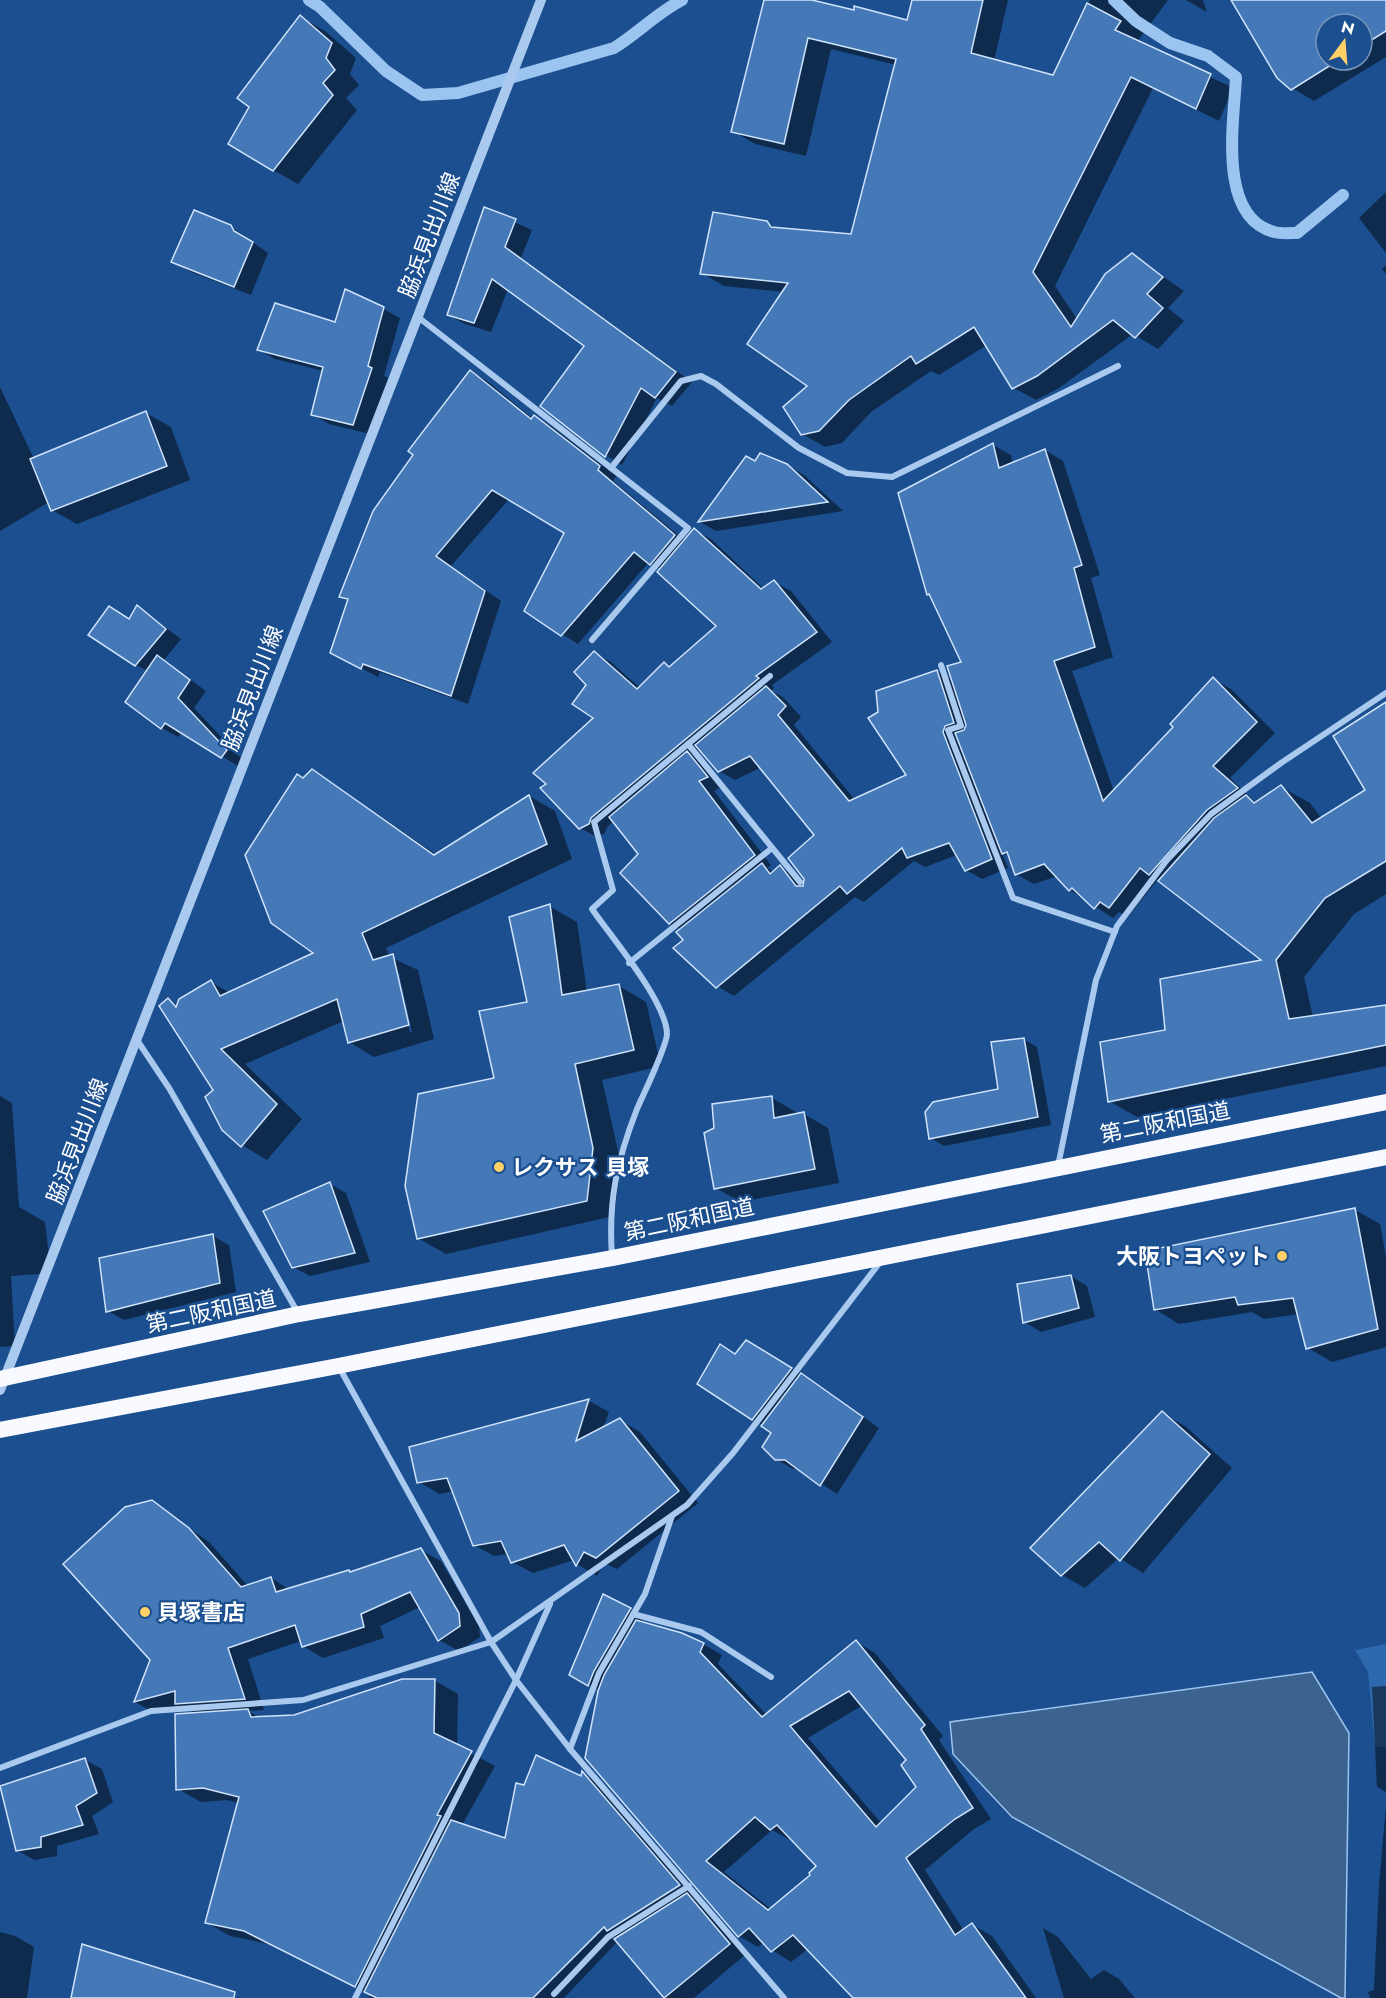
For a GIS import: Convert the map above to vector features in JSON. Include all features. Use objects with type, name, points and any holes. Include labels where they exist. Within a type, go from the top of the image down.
[{"type":"highway","name":"第二阪和国道","points":[[2,1382],[299,1314],[612,1258],[1058,1166],[1386,1102]]},
{"type":"highway","points":[[0,1430],[338,1366],[1386,1157]]},
{"type":"street","name":"脇浜見出川線","points":[[2,1382],[541,0]]},
{"type":"street","points":[[418,317],[688,528],[592,640]]},
{"type":"street","points":[[611,468],[681,381],[700,376],[716,384],[799,448],[846,473],[892,477],[1118,366]]},
{"type":"street","points":[[941,665],[960,726],[948,730],[1012,898],[1115,932]]},
{"type":"street","points":[[612,1258],[609,1217],[614,1177],[636,1112],[668,1035],[661,1008],[592,909],[613,890],[594,822],[770,676]]},
{"type":"street","points":[[1058,1166],[1096,980],[1115,932],[1167,860],[1211,814],[1281,763],[1386,693]]},
{"type":"street","points":[[688,744],[800,882]]},
{"type":"street","points":[[629,963],[772,848]]},
{"type":"street","points":[[136,1040],[169,1088],[299,1314]]},
{"type":"street","points":[[0,1768],[152,1712],[303,1700],[491,1642],[687,1505],[734,1453],[884,1258]]},
{"type":"street","points":[[338,1366],[491,1642],[516,1680],[570,1749],[784,1998]]},
{"type":"street","points":[[570,1749],[598,1673],[645,1594],[672,1516]]},
{"type":"street","points":[[355,1998],[516,1680],[551,1601]]},
{"type":"street","points":[[633,1614],[701,1632],[771,1677]]},
{"type":"street","points":[[554,1994],[608,1937],[689,1887]]},
{"type":"shaded area","points":[[1386,1644],[1386,1747],[1375,1747],[1368,1672],[1355,1650]]},
{"type":"shaded area","points":[[1312,1672],[1349,1733],[1345,1998],[1341,1998],[1012,1817],[953,1754],[950,1722]]},
{"type":"building","points":[[764,0],[812,0],[854,10],[854,6],[907,20],[912,0],[983,0],[971,53],[1053,75],[1087,3],[1121,21],[1115,30],[1211,74],[1196,109],[1131,77],[1033,272],[1071,327],[1105,274],[1132,253],[1163,277],[1147,294],[1163,308],[1135,338],[1113,320],[1037,376],[1012,389],[974,327],[916,364],[911,356],[849,400],[819,431],[801,435],[783,407],[807,386],[747,344],[788,283],[700,274],[713,212],[767,221],[771,227],[851,234],[896,59],[808,38],[784,144],[731,132]]},
{"type":"building","points":[[1231,0],[1386,0],[1386,31],[1374,38],[1374,12],[1314,12],[1314,72],[1320,72],[1291,90],[1277,78]]},
{"type":"building","points":[[300,15],[332,43],[326,58],[335,70],[323,83],[333,95],[273,171],[228,144],[249,107],[237,98]]},
{"type":"building","points":[[484,207],[516,219],[505,247],[676,372],[655,398],[641,388],[605,457],[540,406],[584,346],[492,279],[474,323],[447,315]]},
{"type":"building","points":[[194,210],[231,225],[234,231],[253,242],[234,287],[171,262]]},
{"type":"building","points":[[345,289],[384,307],[368,366],[372,368],[353,425],[311,415],[323,367],[257,350],[275,303],[335,322]]},
{"type":"building","points":[[470,370],[531,419],[534,415],[600,466],[598,470],[675,535],[650,565],[634,552],[561,636],[524,611],[564,533],[492,490],[436,556],[485,591],[451,696],[363,664],[361,669],[330,653],[348,599],[339,597],[373,511],[413,455],[408,451]]},
{"type":"building","points":[[146,411],[167,466],[51,511],[30,459]]},
{"type":"building","points":[[993,443],[999,468],[1045,449],[1082,565],[1074,568],[1095,647],[1054,661],[1103,801],[1173,727],[1170,724],[1213,677],[1257,722],[1213,766],[1238,788],[1207,810],[1149,875],[1140,868],[1109,908],[1100,902],[1094,909],[1072,888],[1069,891],[1044,864],[1015,875],[1007,852],[1002,854],[955,733],[964,730],[966,725],[947,666],[961,662],[929,594],[927,595],[898,493]]},
{"type":"building","points":[[760,453],[787,464],[828,502],[698,522],[746,456],[755,461]]},
{"type":"building","points":[[694,528],[761,589],[774,580],[817,632],[756,676],[759,678],[591,818],[589,824],[579,829],[540,788],[546,784],[533,773],[593,718],[572,704],[586,685],[574,672],[594,651],[637,689],[664,662],[669,667],[716,626],[657,572]]},
{"type":"building","points":[[137,605],[166,629],[135,666],[88,635],[109,606],[129,619]]},
{"type":"building","points":[[157,655],[190,680],[178,698],[227,750],[221,758],[165,723],[161,729],[125,702]]},
{"type":"building","points":[[937,670],[954,723],[945,726],[943,732],[992,859],[965,871],[949,843],[907,858],[902,848],[847,894],[840,886],[716,988],[673,948],[683,940],[676,932],[762,863],[770,874],[780,865],[796,886],[803,886],[804,879],[788,858],[814,835],[750,756],[718,772],[695,745],[766,686],[786,706],[778,715],[849,801],[906,775],[868,718],[878,712],[876,691]]},
{"type":"building","points":[[1386,702],[1386,861],[1325,898],[1276,960],[1289,1019],[1386,1005],[1386,1045],[1108,1102],[1100,1042],[1165,1030],[1160,979],[1261,960],[1158,881],[1214,818],[1246,795],[1254,803],[1281,785],[1312,823],[1365,790],[1333,736]]},
{"type":"building","points":[[687,751],[708,777],[699,781],[755,855],[669,924],[620,873],[638,854],[609,817]]},
{"type":"building","points":[[312,769],[434,855],[529,795],[547,844],[362,933],[373,960],[393,954],[409,1025],[348,1043],[337,999],[221,1049],[277,1104],[241,1147],[222,1130],[205,1097],[213,1090],[159,1006],[168,998],[176,1007],[179,999],[211,980],[220,996],[313,953],[271,923],[245,855],[297,774],[303,778]]},
{"type":"building","points":[[550,904],[562,995],[619,984],[634,1050],[575,1064],[593,1148],[587,1201],[417,1239],[405,1186],[418,1094],[494,1078],[479,1011],[527,1002],[509,917]]},
{"type":"building","points":[[1024,1038],[1038,1117],[929,1139],[925,1112],[933,1102],[998,1089],[991,1042]]},
{"type":"building","points":[[772,1096],[774,1118],[804,1112],[815,1169],[714,1189],[704,1133],[714,1128],[712,1104]]},
{"type":"building","points":[[330,1182],[355,1253],[292,1268],[263,1211]]},
{"type":"building","points":[[1355,1208],[1378,1329],[1306,1349],[1293,1298],[1238,1305],[1235,1297],[1154,1310],[1145,1251]]},
{"type":"building","points":[[213,1234],[220,1283],[106,1312],[99,1258]]},
{"type":"building","points":[[1071,1275],[1079,1308],[1023,1323],[1017,1284]]},
{"type":"building","points":[[746,1340],[792,1368],[752,1420],[697,1384],[720,1344],[735,1354]]},
{"type":"building","points":[[801,1373],[863,1417],[820,1486],[785,1460],[775,1460],[762,1447],[771,1433],[761,1426]]},
{"type":"building","points":[[589,1399],[576,1441],[620,1418],[679,1491],[596,1558],[584,1552],[576,1566],[564,1545],[511,1563],[501,1541],[473,1546],[447,1478],[417,1483],[409,1447]]},
{"type":"building","points":[[1162,1411],[1210,1454],[1120,1561],[1099,1542],[1061,1576],[1030,1548]]},
{"type":"building","points":[[152,1500],[189,1528],[241,1587],[271,1577],[276,1592],[349,1570],[350,1572],[421,1548],[459,1613],[460,1626],[438,1641],[410,1592],[361,1614],[364,1627],[302,1647],[295,1625],[228,1648],[245,1699],[175,1704],[175,1691],[134,1702],[150,1660],[63,1564],[125,1507]]},
{"type":"building","points":[[603,1594],[631,1608],[594,1671],[588,1686],[569,1675]]},
{"type":"building","points":[[636,1620],[682,1633],[704,1643],[700,1652],[762,1717],[856,1640],[925,1725],[921,1729],[973,1808],[955,1819],[906,1858],[955,1935],[972,1923],[1026,1998],[853,1998],[793,1935],[771,1952],[749,1928],[738,1937],[585,1758],[598,1691],[604,1675]],"holes":[[[849,1691],[906,1760],[901,1765],[916,1787],[876,1827],[790,1726]],[[755,1817],[770,1830],[777,1825],[816,1866],[809,1873],[810,1875],[768,1910],[706,1861]]]},
{"type":"building","points":[[402,1679],[435,1679],[434,1733],[472,1751],[437,1815],[441,1816],[355,1987],[244,1931],[205,1923],[239,1797],[203,1788],[176,1790],[175,1714],[248,1709],[251,1717],[294,1715]]},
{"type":"building","points":[[536,1755],[581,1776],[582,1771],[680,1885],[607,1931],[604,1927],[533,1998],[377,1998],[364,1992],[451,1820],[505,1838],[516,1783],[524,1785]]},
{"type":"building","points":[[85,1758],[97,1793],[76,1806],[83,1825],[41,1837],[41,1847],[16,1851],[0,1786]]},
{"type":"building","points":[[687,1893],[730,1944],[664,1998],[614,1939]]},
{"type":"building","points":[[82,1944],[235,1992],[234,1998],[71,1998]]},
{"type":"waterway","points":[[309,0],[320,7],[386,71],[422,95],[458,93],[614,48],[682,0]]},
{"type":"waterway","points":[[1114,0],[1136,21],[1170,43],[1208,56],[1236,77],[1232,141],[1236,188],[1244,208],[1256,223],[1274,232],[1297,233],[1343,195]]},
{"type":"place","name":"レクサス 貝塚","points":[[499,1167]]},
{"type":"place","name":"大阪トヨペット","points":[[1282,1256]]},
{"type":"place","name":"貝塚書店","points":[[145,1612]]}]
